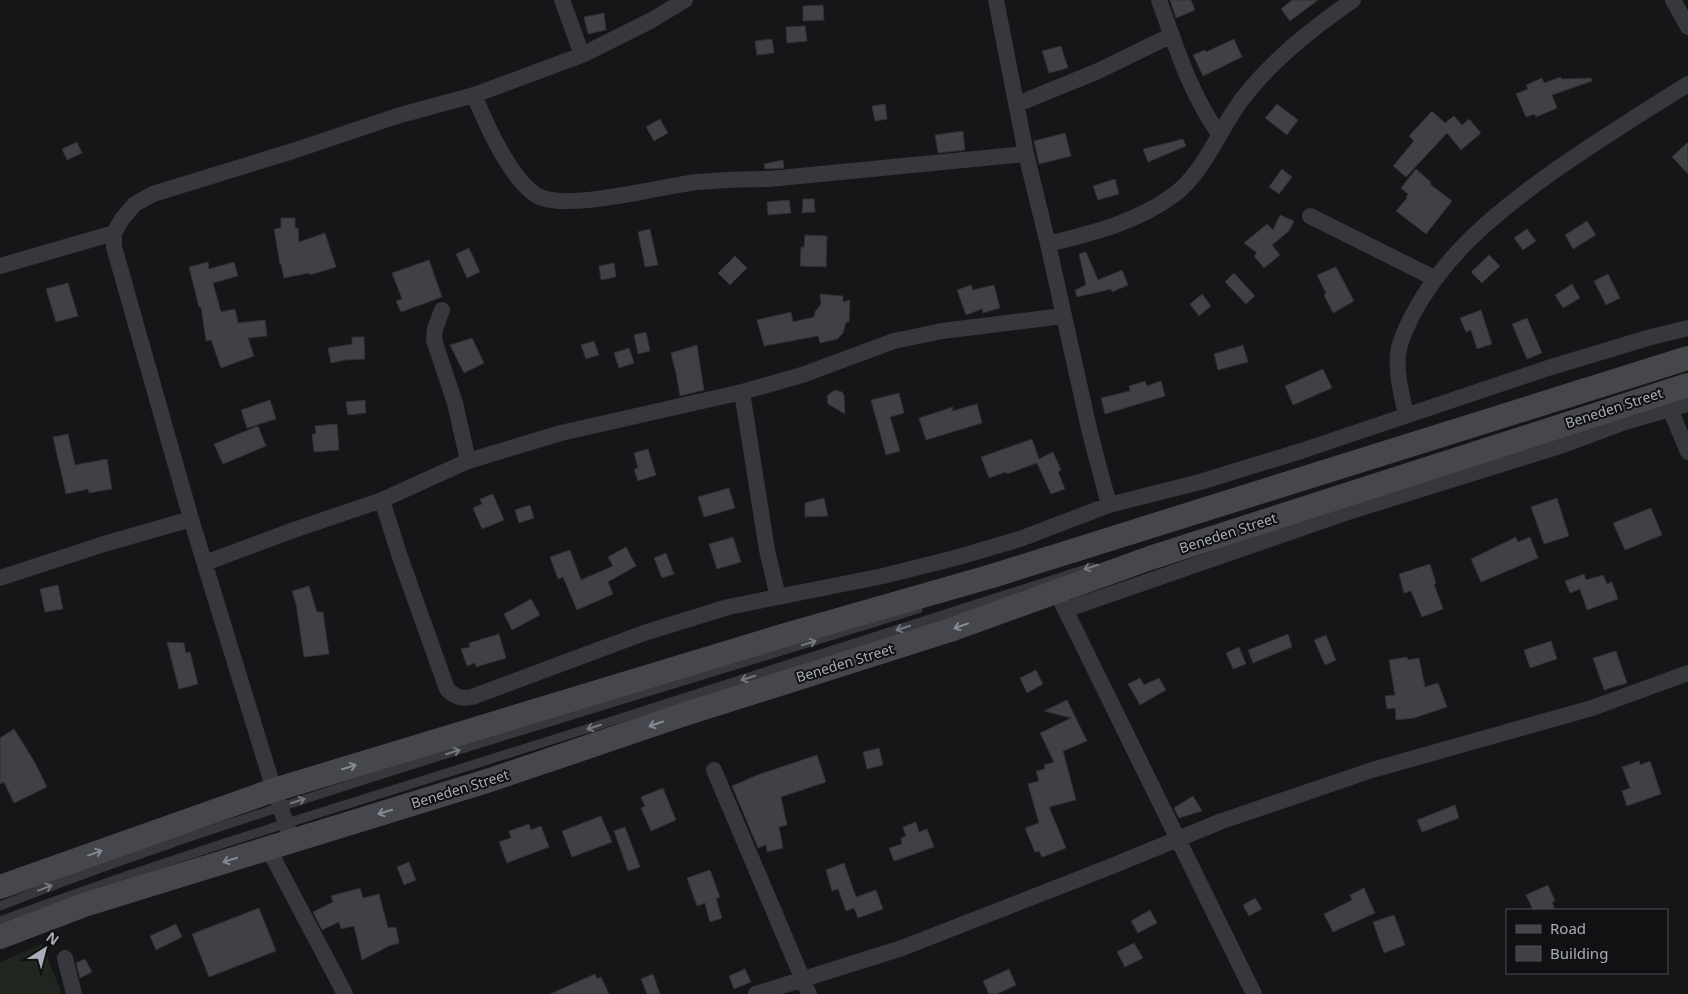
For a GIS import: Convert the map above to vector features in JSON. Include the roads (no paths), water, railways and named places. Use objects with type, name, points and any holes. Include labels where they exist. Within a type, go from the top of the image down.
[{"type":"main road","name":"Beneden Street","points":[[0,887],[772,639],[992,576],[1688,358]]},
{"type":"main road","name":"Beneden Street","points":[[0,937],[84,905],[268,848],[289,832],[490,780],[679,716],[953,629],[1061,601],[1150,558],[1688,384]]},
{"type":"street","points":[[562,0],[582,55]]},
{"type":"street","points":[[289,832],[277,799],[191,519],[114,247],[114,233],[122,219],[135,204],[153,194],[293,152],[397,116],[474,95],[582,55],[652,20],[685,0]]},
{"type":"street","points":[[996,0],[1026,154],[1090,433],[1109,505]]},
{"type":"street","points":[[1159,0],[1195,94],[1204,113],[1219,134]]},
{"type":"street","points":[[1048,244],[1109,228],[1148,211],[1176,193],[1193,176],[1242,99],[1264,73],[1328,17],[1354,0]]},
{"type":"street","points":[[1673,0],[1688,27]]},
{"type":"street","points":[[1017,104],[1096,72],[1172,35]]},
{"type":"street","points":[[1406,416],[1398,376],[1398,354],[1404,332],[1434,278],[1458,250],[1487,222],[1524,193],[1596,142],[1688,84]]},
{"type":"street","points":[[474,95],[491,135],[520,179],[535,194],[556,202],[597,199],[696,182],[769,179],[1026,154]]},
{"type":"street","points":[[1310,216],[1434,278]]},
{"type":"street","points":[[0,266],[114,233]]},
{"type":"street","points":[[442,310],[435,329],[434,340],[455,403],[468,462]]},
{"type":"street","points":[[205,563],[382,500],[468,462],[562,433],[742,392],[802,376],[894,341],[942,331],[1063,316]]},
{"type":"street","points":[[382,500],[400,557],[447,689],[453,696],[472,698],[644,633],[728,607],[927,566],[1020,539],[1109,505],[1200,482],[1301,451],[1548,368],[1651,337],[1688,328]]},
{"type":"street","points":[[742,392],[767,550],[778,598]]},
{"type":"street","points":[[1254,994],[1061,601],[1518,460],[1625,422],[1688,404]]},
{"type":"street","points":[[1670,409],[1688,452]]},
{"type":"street","points":[[0,578],[104,544],[191,519]]},
{"type":"street","points":[[756,994],[902,948],[1222,821],[1372,770],[1592,708],[1688,673]]},
{"type":"street","points":[[714,770],[801,979],[809,994]]},
{"type":"street","points":[[268,848],[345,994]]},
{"type":"street","points":[[65,958],[74,994]]},
{"type":"lane","points":[[1412,454],[1688,368]]},
{"type":"lane","points":[[1145,550],[1688,378]]},
{"type":"lane","points":[[0,922],[80,891],[289,832],[572,734],[1099,564]]},
{"type":"lane","points":[[0,906],[277,799],[520,730],[929,606]]}]
